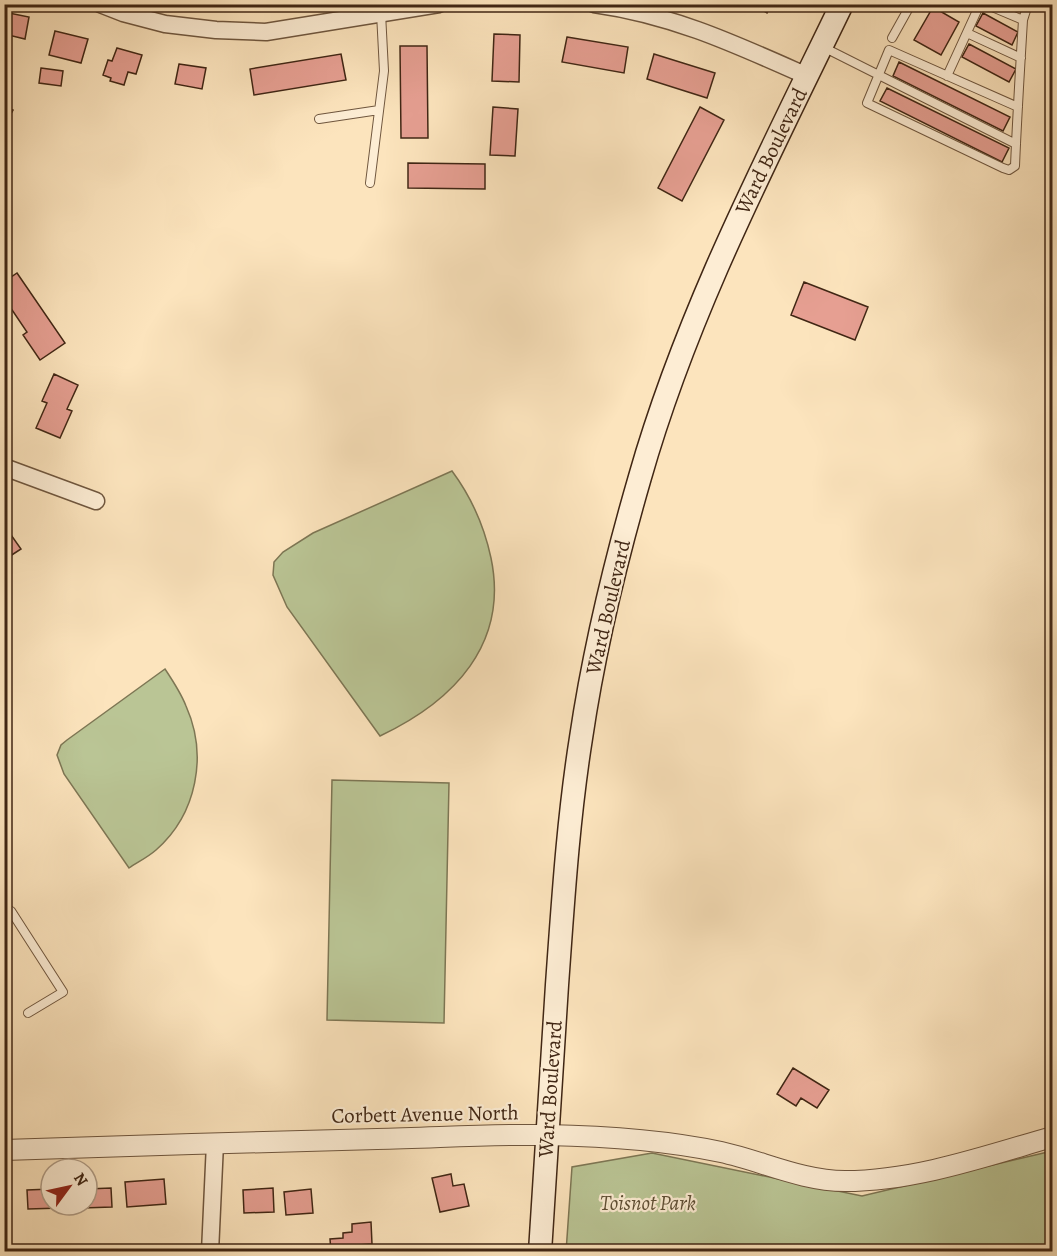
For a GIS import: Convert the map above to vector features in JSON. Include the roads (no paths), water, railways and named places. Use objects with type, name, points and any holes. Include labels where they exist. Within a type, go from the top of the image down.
[{"type":"main road","name":"Ward Boulevard","points":[[540,1251],[572,801],[581,735],[613,577],[640,475],[696,317],[723,249],[842,4]]},
{"type":"street","points":[[100,4],[123,14],[165,24],[216,30],[266,32],[316,26],[381,8],[439,4]]},
{"type":"street","points":[[594,4],[636,8],[718,36],[807,76]]},
{"type":"street","points":[[4,467],[96,501]]},
{"type":"street","name":"Corbett Avenue North","points":[[4,1150],[547,1135],[684,1146],[723,1153],[766,1166],[824,1179],[844,1181],[878,1179],[930,1170],[1053,1137]]},
{"type":"street","points":[[210,1251],[215,1143]]},
{"type":"lane","points":[[892,38],[911,4]]},
{"type":"lane","points":[[947,76],[980,4]]},
{"type":"lane","points":[[985,4],[1023,20]]},
{"type":"lane","points":[[1018,106],[889,51],[867,103],[1009,170],[1015,166],[1023,20],[1028,4]]},
{"type":"lane","points":[[370,183],[384,71],[381,8]]},
{"type":"lane","points":[[967,33],[1021,58]]},
{"type":"lane","points":[[822,46],[1016,144]]},
{"type":"lane","points":[[319,119],[379,110]]},
{"type":"lane","points":[[4,915],[11,911],[63,992],[28,1013]]},
{"type":"park label","name":"Toisnot Park","points":[[648,1203]]}]
